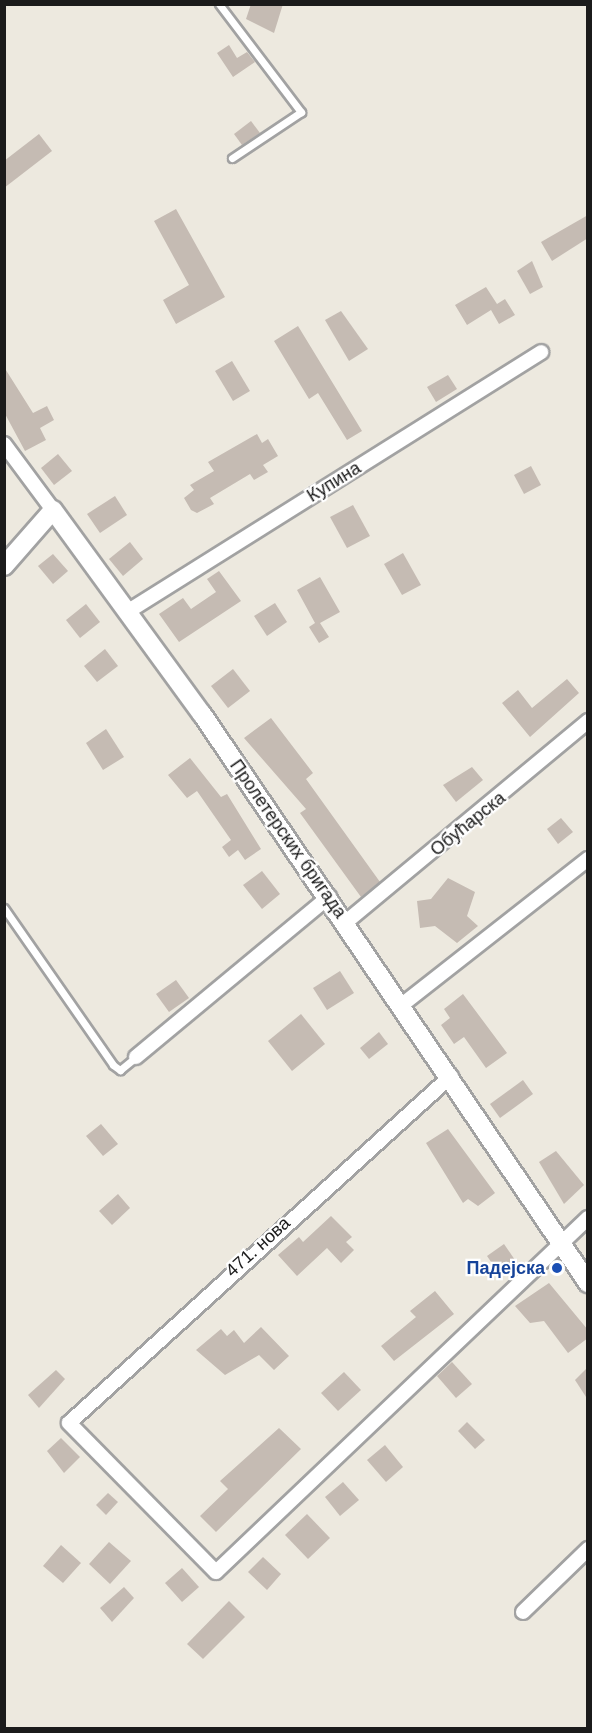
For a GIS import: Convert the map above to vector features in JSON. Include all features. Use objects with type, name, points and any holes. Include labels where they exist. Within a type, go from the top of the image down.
[{"type":"street","name":"Купина","points":[[128,612],[541,352]]},
{"type":"street","name":"Пролетерских бригада","points":[[4,444],[128,612],[329,897],[403,1004],[588,1283]]},
{"type":"street","points":[[4,567],[53,510]]},
{"type":"street","name":"Обућарска","points":[[346,922],[588,721]]},
{"type":"street","points":[[403,1004],[588,859]]},
{"type":"street","points":[[136,1057],[329,897]]},
{"type":"street","name":"471. нова","points":[[451,1076],[69,1422],[216,1572],[560,1242]]},
{"type":"street","points":[[560,1242],[588,1218]]},
{"type":"street","points":[[523,1612],[588,1549]]},
{"type":"lane","points":[[219,4],[301,112],[232,158]]},
{"type":"lane","points":[[4,908],[113,1065],[120,1070],[136,1057]]},
{"type":"building","points":[[251,4],[283,4],[274,33],[246,19]]},
{"type":"building","points":[[229,45],[237,58],[247,52],[255,62],[233,77],[217,53]]},
{"type":"building","points":[[251,121],[260,133],[242,145],[234,134]]},
{"type":"building","points":[[39,134],[52,151],[4,188],[4,161]]},
{"type":"building","points":[[176,209],[225,297],[176,324],[163,300],[189,285],[154,221]]},
{"type":"building","points":[[588,215],[588,238],[552,261],[541,242]]},
{"type":"building","points":[[532,261],[543,287],[530,294],[517,271]]},
{"type":"building","points":[[486,287],[497,304],[505,299],[515,315],[499,324],[491,310],[467,325],[455,305]]},
{"type":"building","points":[[341,311],[368,349],[349,361],[325,320]]},
{"type":"building","points":[[298,326],[362,431],[347,440],[318,393],[309,399],[274,341]]},
{"type":"building","points":[[232,361],[250,391],[233,401],[215,371]]},
{"type":"building","points":[[4,367],[33,413],[47,406],[54,420],[40,428],[46,440],[25,451],[4,412]]},
{"type":"building","points":[[448,375],[457,389],[436,402],[427,387]]},
{"type":"building","points":[[257,434],[262,443],[268,439],[278,456],[263,465],[268,472],[254,480],[250,474],[210,498],[214,504],[197,513],[191,510],[184,498],[194,490],[190,485],[214,471],[208,462]]},
{"type":"building","points":[[58,454],[72,471],[54,485],[41,468]]},
{"type":"building","points":[[531,466],[541,485],[524,494],[514,475]]},
{"type":"building","points":[[115,496],[127,515],[100,533],[87,514]]},
{"type":"building","points":[[353,505],[370,536],[347,548],[330,517]]},
{"type":"building","points":[[130,542],[143,559],[123,576],[109,559]]},
{"type":"building","points":[[403,553],[421,585],[402,595],[384,564]]},
{"type":"building","points":[[53,554],[68,571],[53,584],[38,566]]},
{"type":"building","points":[[219,571],[241,601],[179,642],[159,614],[183,598],[191,609],[216,592],[207,579]]},
{"type":"building","points":[[320,577],[340,612],[320,623],[329,637],[319,643],[309,627],[315,623],[297,590]]},
{"type":"building","points":[[275,603],[287,622],[267,636],[254,616]]},
{"type":"building","points":[[86,604],[100,622],[80,638],[66,620]]},
{"type":"building","points":[[105,649],[118,666],[97,682],[84,666]]},
{"type":"building","points":[[233,669],[250,691],[228,708],[211,686]]},
{"type":"building","points":[[567,679],[579,693],[530,737],[502,703],[518,690],[532,708]]},
{"type":"building","points":[[271,718],[313,773],[306,779],[380,882],[361,897],[300,813],[306,809],[244,738]]},
{"type":"building","points":[[106,729],[124,757],[103,770],[86,743]]},
{"type":"building","points":[[190,758],[221,797],[227,794],[261,849],[245,860],[238,850],[229,857],[222,847],[231,840],[197,791],[187,798],[168,775]]},
{"type":"building","points":[[472,767],[483,780],[456,802],[443,785]]},
{"type":"building","points":[[561,818],[573,832],[558,844],[547,829]]},
{"type":"building","points":[[262,871],[280,894],[262,909],[243,885]]},
{"type":"building","points":[[448,878],[475,892],[467,916],[478,926],[457,943],[435,926],[420,928],[417,901],[431,899]]},
{"type":"building","points":[[340,971],[354,993],[327,1010],[313,988]]},
{"type":"building","points":[[176,980],[189,998],[169,1012],[156,994]]},
{"type":"building","points":[[463,994],[507,1053],[486,1068],[464,1037],[454,1044],[441,1025],[450,1018],[444,1009]]},
{"type":"building","points":[[301,1014],[325,1044],[292,1071],[268,1041]]},
{"type":"building","points":[[379,1032],[388,1044],[369,1059],[360,1048]]},
{"type":"building","points":[[523,1080],[533,1094],[500,1118],[490,1104]]},
{"type":"building","points":[[101,1124],[118,1144],[103,1156],[86,1136]]},
{"type":"building","points":[[448,1129],[495,1193],[478,1206],[468,1199],[463,1203],[426,1143]]},
{"type":"building","points":[[556,1151],[584,1185],[564,1204],[539,1162]]},
{"type":"building","points":[[118,1194],[130,1208],[112,1225],[99,1211]]},
{"type":"building","points":[[331,1216],[352,1237],[346,1242],[354,1250],[341,1263],[327,1248],[297,1276],[278,1255],[299,1237],[303,1242]]},
{"type":"building","points":[[504,1244],[515,1260],[498,1272],[487,1256]]},
{"type":"building","points":[[549,1283],[588,1330],[588,1338],[568,1353],[544,1321],[530,1323],[515,1306]]},
{"type":"building","points":[[435,1291],[454,1314],[394,1361],[381,1346],[416,1317],[410,1311]]},
{"type":"building","points":[[261,1327],[289,1356],[274,1370],[259,1355],[225,1375],[196,1350],[221,1329],[227,1336],[234,1330],[244,1343]]},
{"type":"building","points":[[452,1362],[472,1384],[456,1398],[437,1376]]},
{"type":"building","points":[[588,1367],[588,1400],[575,1380]]},
{"type":"building","points":[[56,1370],[65,1379],[39,1408],[28,1395]]},
{"type":"building","points":[[344,1372],[361,1390],[338,1411],[321,1393]]},
{"type":"building","points":[[467,1422],[485,1440],[475,1449],[458,1431]]},
{"type":"building","points":[[279,1428],[301,1449],[216,1532],[200,1516],[228,1489],[220,1481]]},
{"type":"building","points":[[61,1438],[80,1457],[64,1473],[47,1451]]},
{"type":"building","points":[[385,1445],[403,1467],[386,1482],[367,1460]]},
{"type":"building","points":[[343,1482],[359,1500],[340,1516],[325,1497]]},
{"type":"building","points":[[108,1493],[118,1502],[106,1515],[96,1505]]},
{"type":"building","points":[[307,1514],[330,1538],[308,1559],[285,1535]]},
{"type":"building","points":[[109,1542],[131,1561],[110,1584],[89,1564]]},
{"type":"building","points":[[61,1545],[81,1563],[63,1583],[43,1566]]},
{"type":"building","points":[[263,1557],[281,1574],[267,1590],[248,1572]]},
{"type":"building","points":[[182,1568],[199,1587],[182,1602],[165,1583]]},
{"type":"building","points":[[124,1587],[134,1598],[112,1622],[100,1608]]},
{"type":"building","points":[[229,1601],[245,1617],[203,1659],[187,1644]]},
{"type":"place","name":"Падејска","points":[[557,1268]]}]
